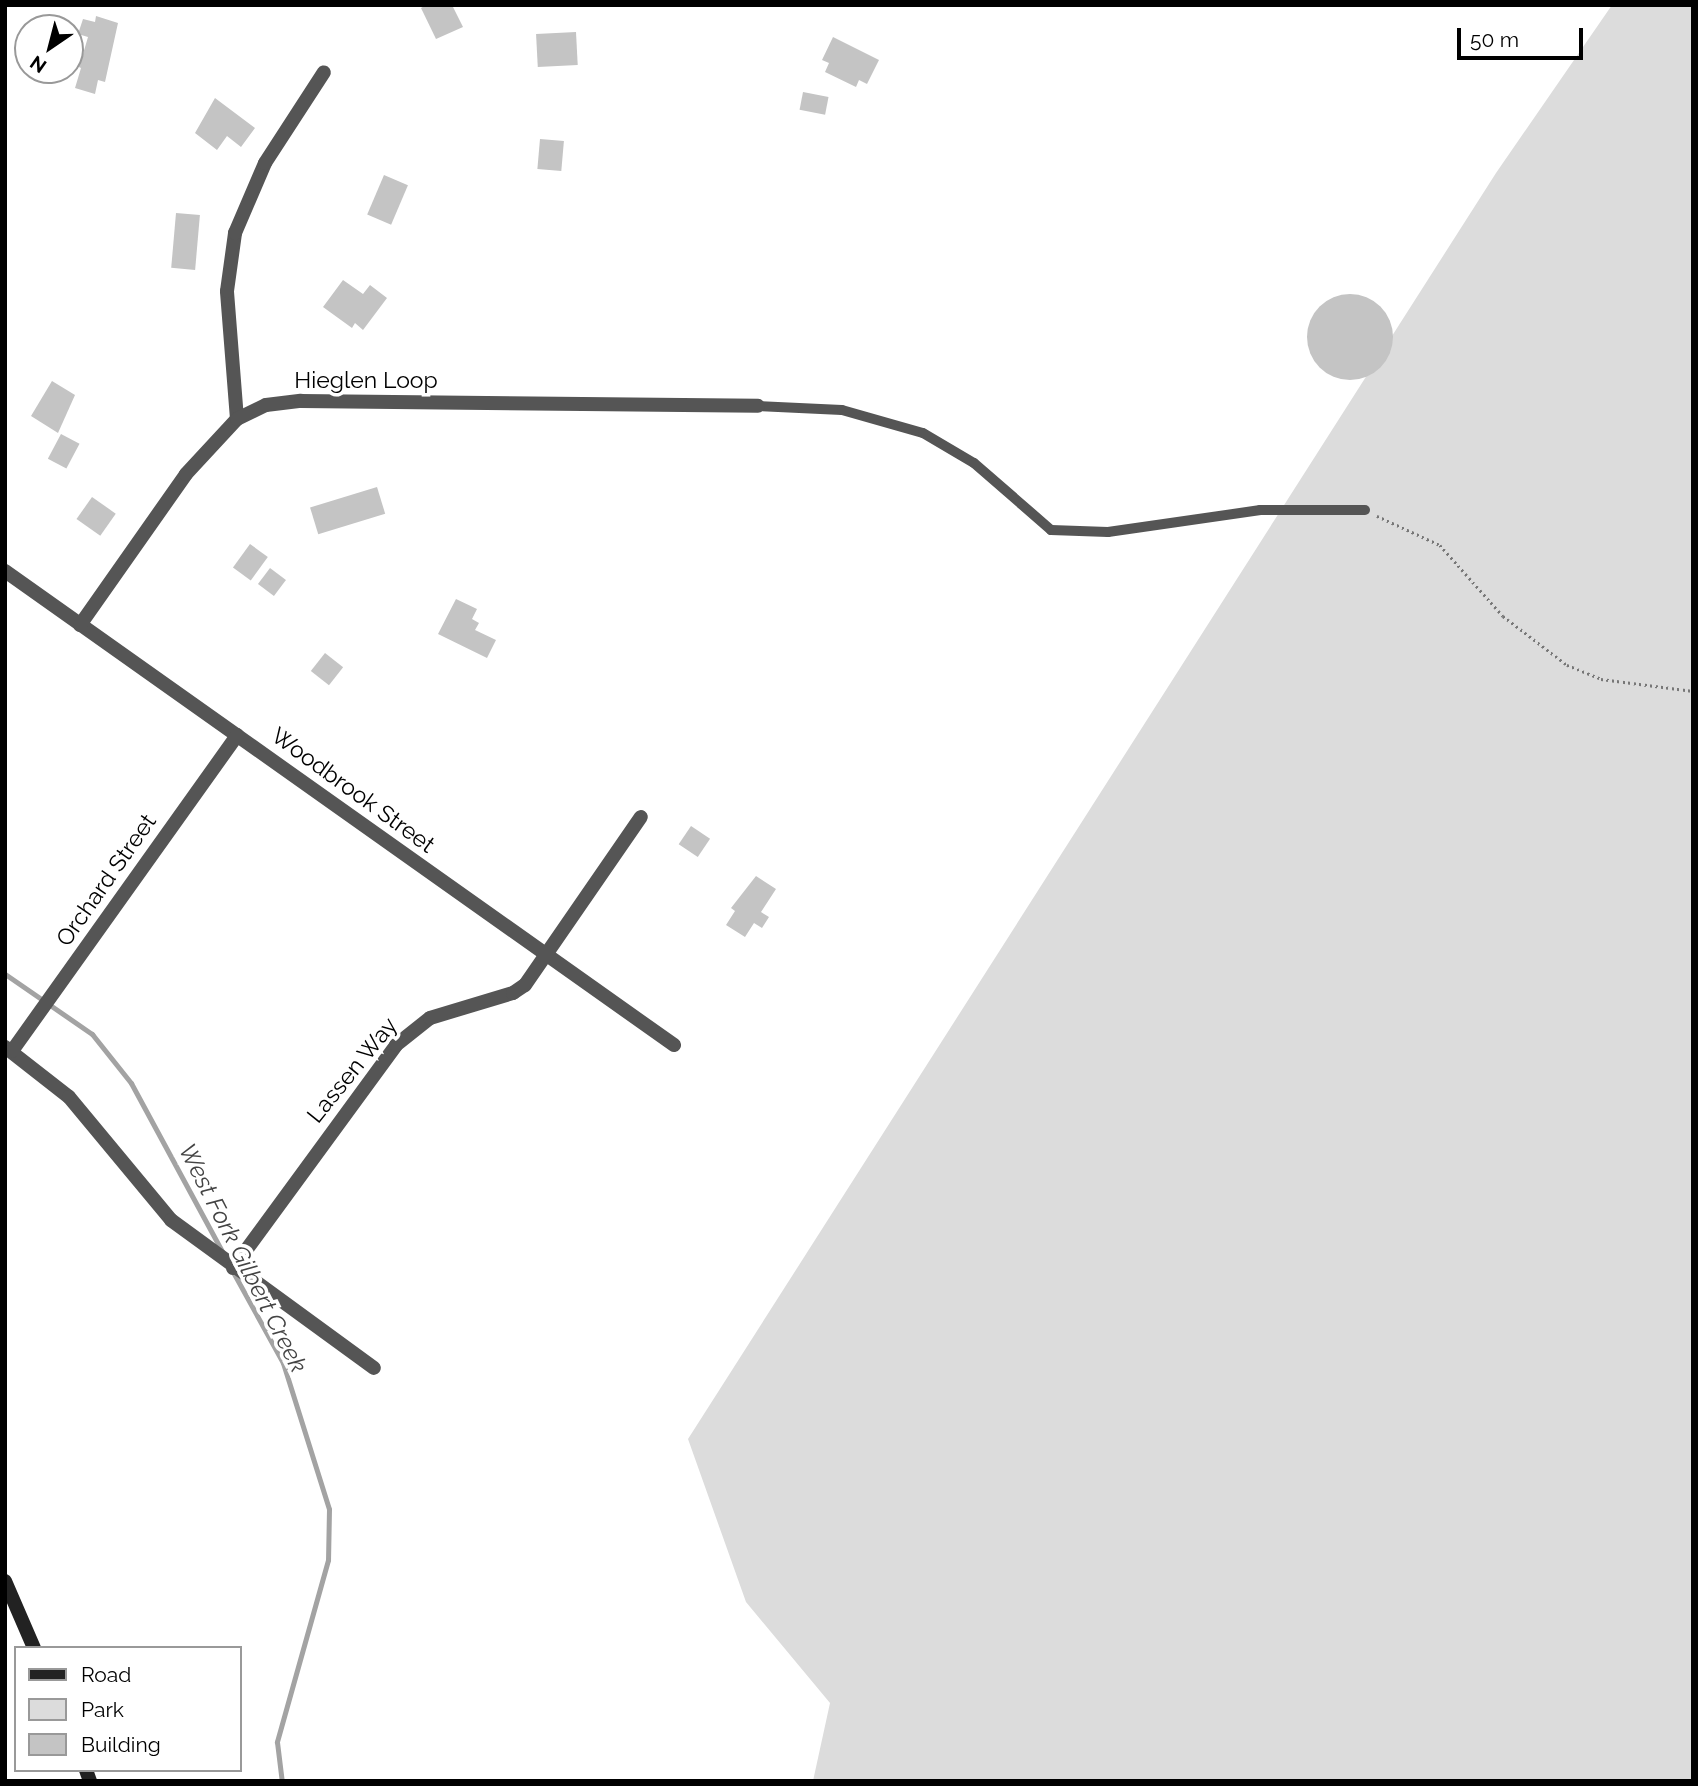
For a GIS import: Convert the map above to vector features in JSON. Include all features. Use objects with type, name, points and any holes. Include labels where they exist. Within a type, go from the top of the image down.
[{"type":"main road","points":[[5,1581],[33,1646]]},
{"type":"street","points":[[237,419],[227,291],[235,233],[265,163],[324,72]]},
{"type":"street","name":"Hieglen Loop","points":[[80,625],[186,474],[237,419],[265,405],[301,401],[758,406]]},
{"type":"street","name":"Woodbrook Street","points":[[5,571],[674,1045]]},
{"type":"street","name":"Orchard Street","points":[[8,1049],[237,735]]},
{"type":"street","name":"Lassen Way","points":[[233,1268],[374,1071],[413,1028],[448,1011],[513,993],[548,958],[641,817]]},
{"type":"street","points":[[8,1049],[69,1097],[171,1220],[233,1268],[374,1368]]},
{"type":"lane","points":[[758,406],[842,410],[923,433],[974,463],[1051,530],[1108,532],[1260,510],[1365,510]]},
{"type":"path","points":[[1365,510],[1440,545],[1503,616],[1567,665],[1601,679],[1693,691]]},
{"type":"green space","points":[[1612,5],[1693,5],[1693,1781],[813,1781],[830,1703],[746,1602],[688,1439],[1496,173]]},
{"type":"building","points":[[426,5],[452,5],[463,27],[436,39],[421,8]]},
{"type":"building","points":[[96,16],[118,23],[105,82],[98,80],[95,94],[75,88],[76,84],[84,84],[84,51],[88,37],[84,36],[84,19],[95,22]]},
{"type":"building","points":[[576,32],[578,65],[538,67],[536,34]]},
{"type":"building","points":[[833,37],[879,60],[867,84],[859,80],[856,87],[825,72],[829,63],[822,60]]},
{"type":"building","points":[[803,92],[829,97],[825,115],[800,110]]},
{"type":"building","points":[[215,98],[255,128],[241,147],[227,136],[217,150],[195,133]]},
{"type":"building","points":[[540,139],[564,141],[561,171],[537,169]]},
{"type":"building","points":[[384,175],[408,185],[391,225],[367,215]]},
{"type":"building","points":[[176,213],[200,215],[195,270],[171,268]]},
{"type":"building","points":[[343,280],[363,294],[370,285],[387,298],[363,330],[355,323],[352,328],[323,307]]},
{"type":"building","points":[[1350,294],[1366,298],[1380,307],[1389,321],[1393,337],[1389,353],[1380,367],[1366,376],[1350,380],[1334,376],[1320,367],[1311,353],[1307,337],[1311,321],[1320,307],[1334,298]]},
{"type":"building","points":[[52,381],[75,395],[58,433],[31,416]]},
{"type":"building","points":[[61,434],[80,444],[66,469],[48,459]]},
{"type":"building","points":[[377,487],[385,514],[318,534],[310,507]]},
{"type":"building","points":[[92,497],[116,514],[100,536],[77,519]]},
{"type":"building","points":[[250,544],[268,557],[251,580],[233,567]]},
{"type":"building","points":[[270,568],[286,580],[274,596],[258,584]]},
{"type":"building","points":[[456,599],[477,609],[472,619],[479,623],[475,630],[496,640],[487,658],[438,634]]},
{"type":"building","points":[[325,653],[343,667],[329,685],[311,671]]},
{"type":"building","points":[[691,826],[710,839],[698,857],[679,844]]},
{"type":"building","points":[[756,876],[776,889],[761,912],[769,917],[762,928],[754,923],[745,937],[726,925],[735,911],[731,908]]},
{"type":"waterway","name":"West Fork Gilbert Creek","points":[[5,974],[92,1034],[131,1083],[222,1251]]},
{"type":"waterway","name":"West Fork Gilbert Creek","points":[[233,1272],[283,1363],[329,1509],[328,1560],[277,1742],[282,1781]]}]
